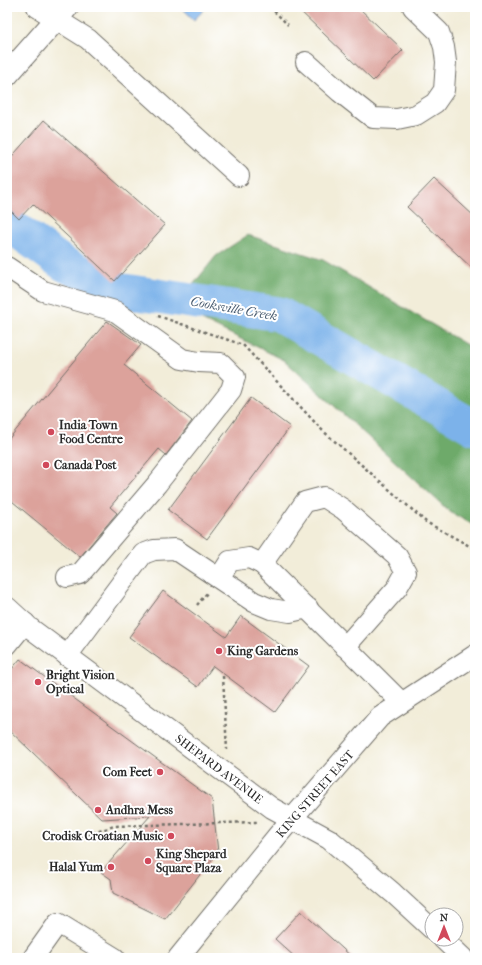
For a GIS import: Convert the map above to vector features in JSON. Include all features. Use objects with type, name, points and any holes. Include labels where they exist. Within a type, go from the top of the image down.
[{"type":"main road","points":[[7,75],[62,13]]},
{"type":"street","points":[[37,7],[62,13],[88,40],[239,176]]},
{"type":"street","points":[[306,62],[340,92],[373,118],[397,119],[416,115],[435,103],[444,90],[446,62],[444,47],[439,32],[413,7]]},
{"type":"street","points":[[7,267],[43,291],[115,311],[182,359],[199,362],[220,363],[235,377],[231,390],[157,484],[80,574],[67,577]]},
{"type":"street","points":[[262,564],[305,502],[324,497],[343,509],[398,556],[406,572],[398,588],[345,647]]},
{"type":"street","points":[[67,656],[143,554],[154,550],[175,549],[254,602],[271,609],[290,612],[308,608]]},
{"type":"street","points":[[219,578],[230,561],[249,558],[262,564],[401,702]]},
{"type":"street","name":"SHEPARD AVENUE","points":[[7,607],[67,656],[265,803],[329,839],[394,893],[424,921]]},
{"type":"street","points":[[7,645],[25,623]]},
{"type":"street","name":"KING STREET EAST","points":[[178,958],[293,819],[380,718],[401,702],[475,656]]},
{"type":"street","points":[[33,958],[58,923],[115,958]]},
{"type":"street","points":[[451,947],[463,958]]},
{"type":"path","points":[[270,7],[288,25]]},
{"type":"path","points":[[223,676],[228,756]]},
{"type":"path","points":[[76,839],[114,826],[262,822]]},
{"type":"green space","points":[[248,235],[323,260],[472,348],[475,352],[475,526],[450,512],[284,360],[175,307],[216,256]]},
{"type":"water","points":[[185,7],[207,7],[194,20],[183,9]]},
{"type":"building","points":[[296,7],[358,7],[403,50],[373,81]]},
{"type":"building","points":[[44,120],[165,225],[115,281],[33,204],[19,219],[7,207],[7,162]]},
{"type":"building","points":[[434,179],[475,217],[475,271],[407,207]]},
{"type":"building","points":[[107,321],[141,345],[124,365],[192,421],[166,455],[159,449],[110,507],[117,513],[80,557],[7,497],[7,441]]},
{"type":"building","points":[[251,398],[290,427],[207,539],[168,510]]},
{"type":"building","name":"King Gardens","points":[[163,591],[226,637],[241,616],[309,666],[275,712],[213,666],[198,687],[129,637]]},
{"type":"building","points":[[20,659],[212,799],[218,852],[165,919],[113,893],[111,879],[101,872],[150,816],[102,819],[7,728],[7,675]]},
{"type":"building","points":[[301,911],[353,958],[296,958],[275,939]]},
{"type":"waterway","name":"Cooksville Creek","points":[[7,223],[64,264],[117,290],[279,314],[475,428]]},
{"type":"place","name":"India Town Food Centre","points":[[51,432]]},
{"type":"place","name":"Canada Post","points":[[46,465]]},
{"type":"place","name":"King Gardens","points":[[219,651]]},
{"type":"place","name":"Bright Vision Optical","points":[[38,682]]},
{"type":"place","name":"Com Feet","points":[[160,772]]},
{"type":"place","name":"Andhra Mess","points":[[98,810]]},
{"type":"place","name":"Crodisk Croatian Music","points":[[171,836]]},
{"type":"place","name":"King Shepard Square Plaza","points":[[148,861]]},
{"type":"place","name":"Halal Yum","points":[[111,867]]}]
